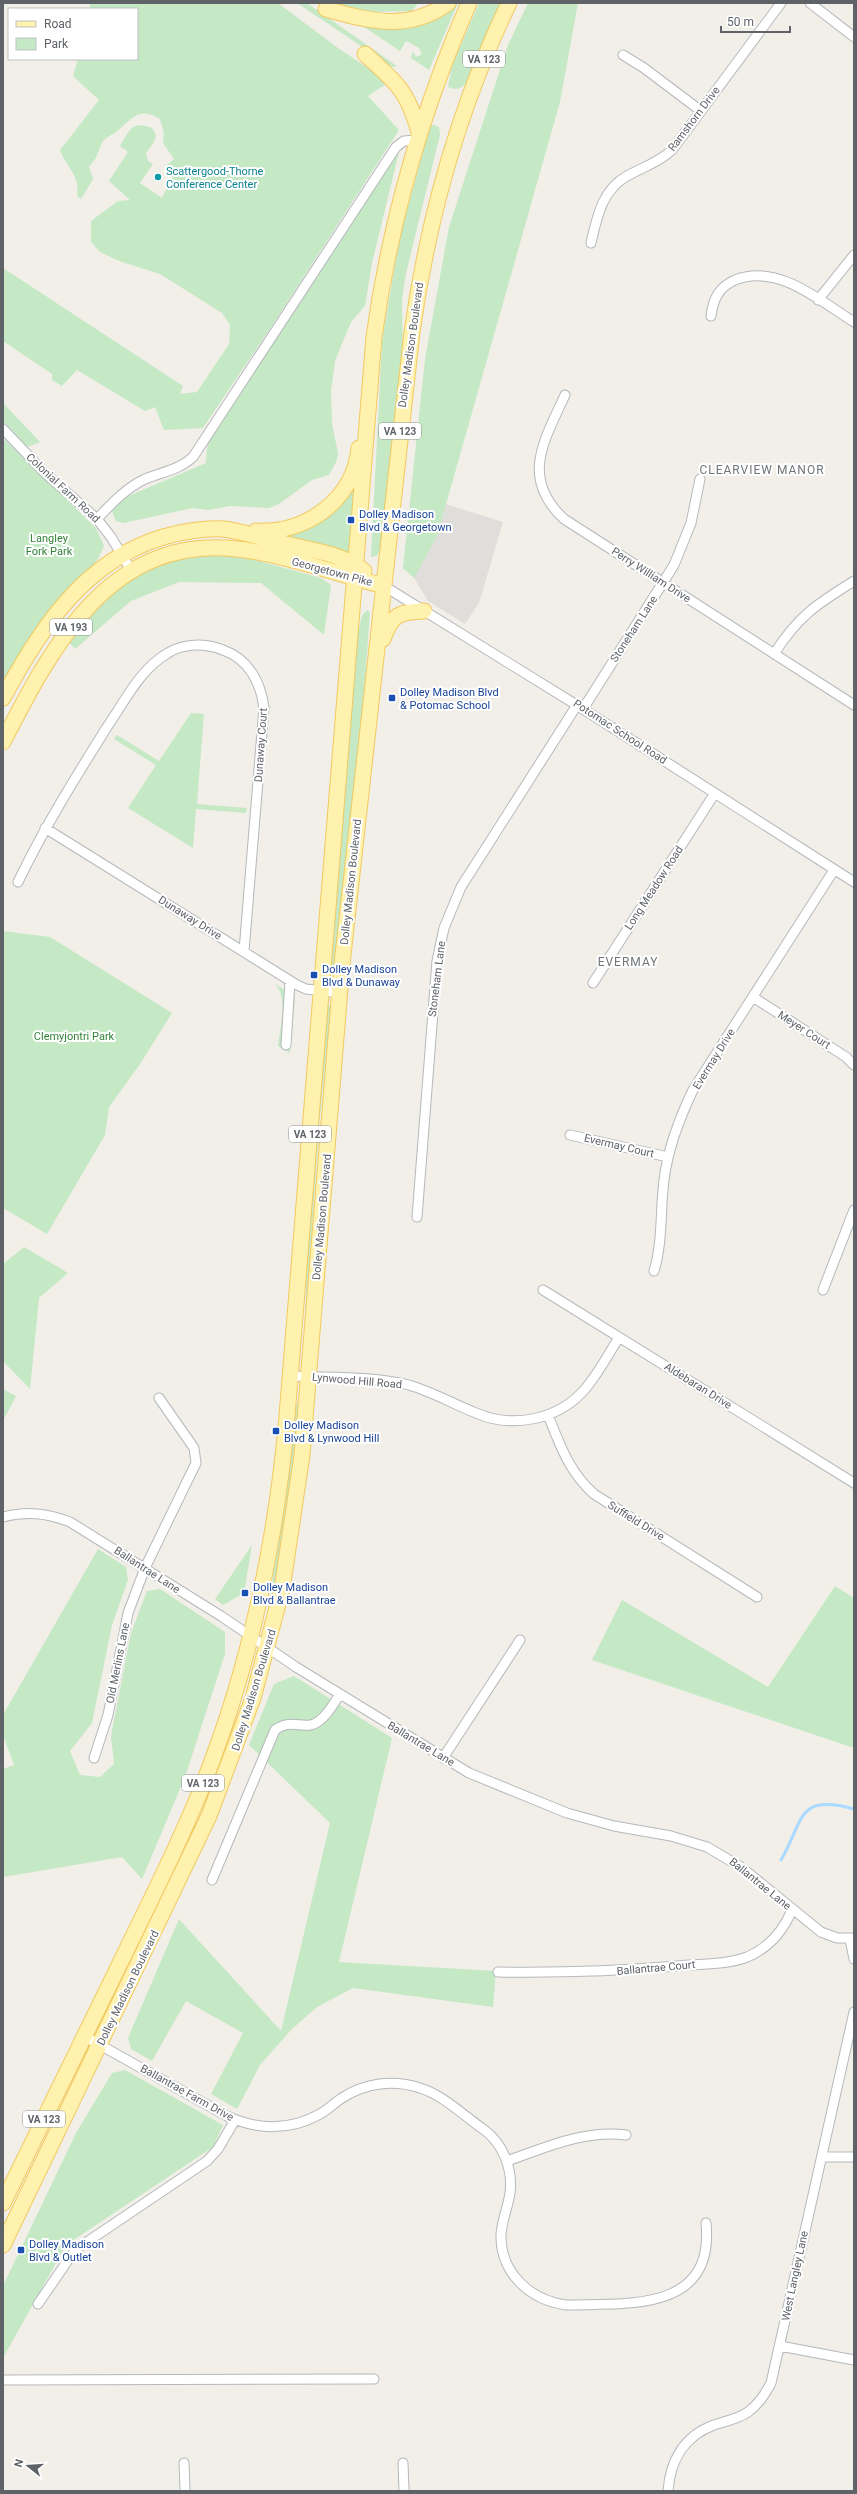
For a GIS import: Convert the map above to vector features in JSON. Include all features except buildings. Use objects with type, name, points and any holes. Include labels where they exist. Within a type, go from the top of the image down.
[{"type":"main road","points":[[326,9],[364,20],[390,23],[423,17],[448,3]]},
{"type":"main road","name":"Dolley Madison Boulevard","points":[[3,2203],[169,1861],[200,1790],[229,1712],[251,1636],[275,1524],[291,1376],[377,321],[388,254],[418,136],[442,67],[469,3]]},
{"type":"main road","name":"Dolley Madison Boulevard","points":[[3,2245],[214,1805],[247,1717],[268,1648],[292,1534],[309,1377],[340,993],[407,366],[427,244],[456,135],[478,75],[509,3]]},
{"type":"main road","points":[[365,54],[405,93],[418,136]]},
{"type":"main road","points":[[224,530],[265,531],[288,528],[317,516],[335,501],[347,484],[356,464],[372,370]]},
{"type":"main road","name":"Georgetown Pike","points":[[3,698],[29,655],[66,602],[97,570],[122,554],[142,544],[172,534],[203,529],[224,530],[345,560],[357,572]]},
{"type":"main road","name":"Georgetown Pike","points":[[3,742],[37,677],[71,627],[98,595],[131,570],[149,561],[179,551],[219,547],[257,552],[357,572],[384,586]]},
{"type":"main road","points":[[376,661],[388,626],[392,619],[404,612],[424,611]]},
{"type":"street","name":"Ramshorn Drive","points":[[591,243],[597,219],[609,192],[627,176],[663,158],[701,111],[781,3]]},
{"type":"street","points":[[810,3],[854,37]]},
{"type":"street","points":[[623,56],[644,68],[701,111]]},
{"type":"street","points":[[97,519],[131,487],[145,479],[183,466],[193,457],[396,146],[404,141],[418,136]]},
{"type":"street","points":[[818,300],[854,255]]},
{"type":"street","points":[[711,316],[712,304],[722,288],[728,283],[750,276],[778,278],[854,322]]},
{"type":"street","name":"Perry William Drive","points":[[565,395],[540,453],[539,477],[547,500],[564,519],[854,705]]},
{"type":"street","name":"Colonial Farm Road","points":[[3,429],[44,472],[97,519],[122,554],[131,570]]},
{"type":"street","name":"Stoneham Lane","points":[[417,1217],[437,961],[444,928],[461,887],[664,583],[681,551],[691,523],[700,479]]},
{"type":"street","points":[[774,654],[793,626],[804,614],[854,581]]},
{"type":"street","name":"Potomac School Road","points":[[384,586],[580,707],[854,882]]},
{"type":"street","name":"Dunaway Court","points":[[18,882],[45,828],[134,687],[151,664],[168,652],[191,645],[215,646],[238,658],[257,680],[263,696],[264,708],[244,951]]},
{"type":"street","name":"Long Meadow Road","points":[[593,983],[715,793]]},
{"type":"street","name":"Dunaway Drive","points":[[45,828],[290,981],[306,989],[340,993]]},
{"type":"street","name":"Evermay Drive","points":[[654,1271],[661,1240],[664,1180],[668,1157],[680,1119],[693,1090],[834,870]]},
{"type":"street","points":[[286,1045],[290,981]]},
{"type":"street","name":"Meyer Court","points":[[752,997],[846,1057],[854,1065]]},
{"type":"street","name":"Evermay Court","points":[[570,1135],[668,1157]]},
{"type":"street","points":[[823,1290],[854,1210]]},
{"type":"street","name":"Aldebaran Drive","points":[[543,1290],[854,1483]]},
{"type":"street","name":"Lynwood Hill Road","points":[[291,1376],[406,1385],[444,1397],[475,1413],[505,1421],[534,1419],[548,1415],[562,1408],[586,1389],[619,1337]]},
{"type":"street","name":"Old Merlins Lane","points":[[94,1758],[108,1715],[123,1633],[145,1568],[169,1523],[196,1463],[194,1448],[159,1398]]},
{"type":"street","name":"Suffield Drive","points":[[548,1415],[573,1472],[589,1489],[757,1597]]},
{"type":"street","name":"Ballantrae Lane","points":[[3,1517],[28,1513],[56,1517],[70,1522],[145,1568],[340,1694],[444,1758],[498,1786],[567,1813],[614,1826],[671,1836],[707,1847],[741,1867],[792,1910],[821,1932],[829,1936],[852,1939]]},
{"type":"street","points":[[444,1758],[520,1640]]},
{"type":"street","points":[[212,1880],[275,1730],[288,1723],[305,1726],[319,1722],[340,1694]]},
{"type":"street","name":"Ballantrae Court","points":[[498,1972],[615,1972],[734,1960],[760,1950],[771,1942],[783,1927],[792,1910]]},
{"type":"street","points":[[852,1939],[854,1960]]},
{"type":"street","name":"West Langley Lane","points":[[668,2491],[672,2464],[686,2442],[707,2428],[744,2415],[765,2394],[772,2378],[854,2012]]},
{"type":"street","name":"Ballantrae Farm Drive","points":[[84,2036],[236,2120],[264,2127],[293,2125],[319,2114],[340,2099],[365,2087],[380,2084],[406,2084],[435,2094],[484,2130],[501,2148],[507,2161],[510,2181],[510,2193],[501,2235],[505,2259],[520,2284],[542,2299],[554,2303],[566,2305],[647,2302],[670,2295],[690,2281],[702,2260],[707,2235],[706,2223]]},
{"type":"street","points":[[38,2304],[75,2250],[207,2161],[218,2149],[236,2120]]},
{"type":"street","points":[[507,2161],[568,2140],[588,2136],[626,2135]]},
{"type":"street","points":[[822,2157],[854,2157]]},
{"type":"street","points":[[780,2346],[854,2360]]},
{"type":"street","points":[[3,2380],[374,2379]]},
{"type":"street","points":[[184,2463],[185,2491]]},
{"type":"street","points":[[403,2463],[404,2491]]},
{"type":"shaded area","points":[[436,501],[503,522],[479,603],[465,624],[428,601],[414,578]]},
{"type":"green space","points":[[90,3],[278,3],[338,48],[389,82],[368,96],[399,130],[273,324],[203,428],[164,430],[155,407],[145,411],[77,370],[62,386],[52,380],[52,374],[3,341],[3,268],[183,386],[180,394],[197,392],[229,344],[230,325],[222,313],[160,274],[119,261],[100,252],[91,242],[91,221],[118,201],[130,200],[109,181],[128,152],[120,146],[132,128],[140,125],[152,128],[156,135],[154,142],[146,153],[148,161],[153,164],[140,183],[162,198],[175,171],[166,166],[174,159],[163,143],[164,133],[160,119],[153,115],[141,114],[136,116],[104,140],[95,159],[89,166],[93,179],[81,199],[77,196],[78,189],[75,177],[60,150],[99,100],[73,76],[78,60],[138,60],[138,8],[90,8]]},
{"type":"green space","points":[[297,3],[307,3],[397,66],[393,67],[385,62]]},
{"type":"green space","points":[[337,3],[418,3],[412,11],[361,12]]},
{"type":"green space","points":[[458,3],[429,70],[411,58],[413,51],[416,57],[422,54],[419,48],[406,41],[400,51],[358,23],[432,19]]},
{"type":"green space","points":[[479,3],[504,3],[479,62],[466,83],[460,88],[456,89],[448,87],[452,66]]},
{"type":"green space","points":[[528,3],[578,3],[560,102],[437,536],[414,578],[403,568],[425,359],[449,227],[508,45]]},
{"type":"green space","points":[[434,125],[439,127],[440,135],[406,273],[402,300],[403,360],[384,543],[377,556],[371,557],[382,341],[400,236],[430,126]]},
{"type":"green space","points":[[401,144],[372,263],[365,306],[351,322],[335,361],[331,391],[332,424],[338,453],[337,460],[329,475],[312,480],[279,504],[269,508],[230,506],[208,510],[193,508],[123,523],[116,521],[112,511],[114,506],[126,497],[206,463],[207,447],[215,428]]},
{"type":"green space","points":[[3,403],[40,442],[27,447],[3,421]]},
{"type":"green space","name":"Langley Fork Park","points":[[3,438],[96,528],[104,546],[98,559],[64,599],[3,689]]},
{"type":"green space","points":[[356,482],[353,560],[263,534],[283,534]]},
{"type":"green space","points":[[184,554],[244,557],[321,578],[331,585],[324,635],[261,583],[179,582],[131,601],[75,649],[69,642],[72,633],[124,580]]},
{"type":"green space","points":[[368,610],[370,613],[354,823],[334,975],[330,971],[357,637],[362,615]]},
{"type":"green space","points":[[191,713],[204,714],[197,804],[247,808],[246,813],[196,809],[193,848],[128,808],[156,765],[114,739],[117,735],[159,761]]},
{"type":"green space","name":"Clemyjontri Park","points":[[3,931],[50,937],[172,1013],[140,1064],[109,1107],[105,1135],[47,1234],[3,1208]]},
{"type":"green space","points":[[274,983],[295,997],[290,1053],[278,1046],[282,1022],[282,1004],[279,989]]},
{"type":"green space","points":[[328,1004],[331,1009],[320,1116],[305,1326],[307,1254]]},
{"type":"green space","points":[[24,1247],[68,1273],[39,1298],[30,1389],[3,1361],[3,1264]]},
{"type":"green space","points":[[3,1389],[16,1396],[4,1419],[3,1418]]},
{"type":"green space","points":[[300,1396],[303,1397],[276,1592],[264,1627],[270,1600],[292,1418]]},
{"type":"green space","points":[[252,1545],[244,1593],[223,1605],[215,1599]]},
{"type":"green space","points":[[98,1549],[126,1567],[128,1580],[112,1625],[92,1723],[70,1751],[80,1775],[100,1777],[114,1764],[111,1736],[131,1633],[147,1591],[160,1589],[225,1632],[225,1654],[185,1777],[142,1879],[122,1857],[3,1877],[3,1769],[14,1765],[3,1735],[3,1715]]},
{"type":"green space","points":[[835,1586],[854,1598],[854,1748],[592,1660],[622,1600],[768,1687]]},
{"type":"green space","points":[[294,1676],[392,1738],[339,1962],[496,1971],[493,2007],[353,1988],[317,2007],[291,2030],[260,2065],[237,2109],[211,2094],[243,2033],[186,2001],[152,2061],[131,2049],[128,2038],[179,1919],[281,2031],[330,1823],[249,1745],[274,1684]]},
{"type":"green space","points":[[125,2070],[223,2125],[213,2147],[66,2245],[3,2358],[3,2286],[76,2133],[112,2073]]},
{"type":"waterway","points":[[781,1860],[804,1814],[811,1808],[821,1805],[835,1805],[854,1809]]},
{"type":"place","name":"Scattergood-Thorne Conference Center","points":[[158,177]]},
{"type":"place","name":"Dolley Madison Blvd & Georgetown","points":[[351,520]]},
{"type":"place","name":"Dolley Madison Blvd & Potomac School","points":[[392,698]]},
{"type":"place","name":"Dolley Madison Blvd & Dunaway","points":[[314,975]]},
{"type":"place","name":"Dolley Madison Blvd & Lynwood Hill","points":[[276,1431]]},
{"type":"place","name":"Dolley Madison Blvd & Ballantrae","points":[[245,1593]]},
{"type":"place","name":"Dolley Madison Blvd & Outlet","points":[[21,2250]]},
{"type":"district","name":"CLEARVIEW MANOR","points":[[762,470]]},
{"type":"district","name":"EVERMAY","points":[[628,962]]}]
